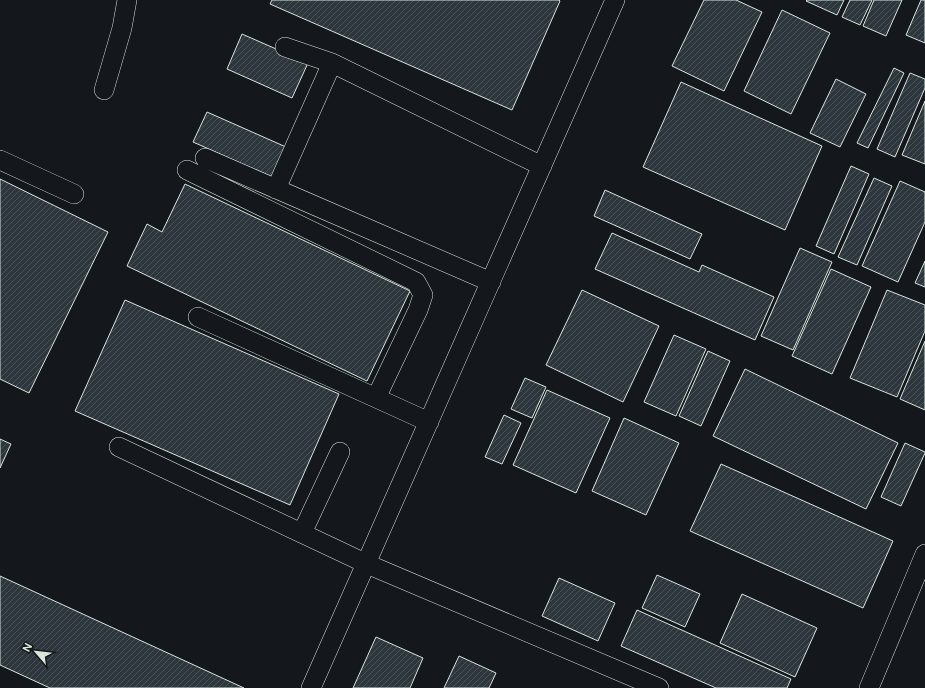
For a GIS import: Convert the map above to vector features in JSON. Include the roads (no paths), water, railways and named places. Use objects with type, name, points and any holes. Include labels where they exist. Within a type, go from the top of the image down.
[{"type":"lane","points":[[104,90],[122,28],[127,0]]},
{"type":"lane","points":[[311,688],[615,0]]},
{"type":"lane","points":[[285,47],[332,63],[542,166]]},
{"type":"lane","points":[[276,189],[332,63]]},
{"type":"lane","points":[[205,158],[491,282]]},
{"type":"lane","points":[[0,160],[74,194]]},
{"type":"lane","points":[[187,170],[416,282],[422,296],[418,310],[376,398]]},
{"type":"lane","points":[[198,317],[429,422]]},
{"type":"lane","points":[[119,447],[367,564],[659,688]]},
{"type":"lane","points":[[302,533],[340,452]]},
{"type":"lane","points":[[868,688],[925,554]]}]
